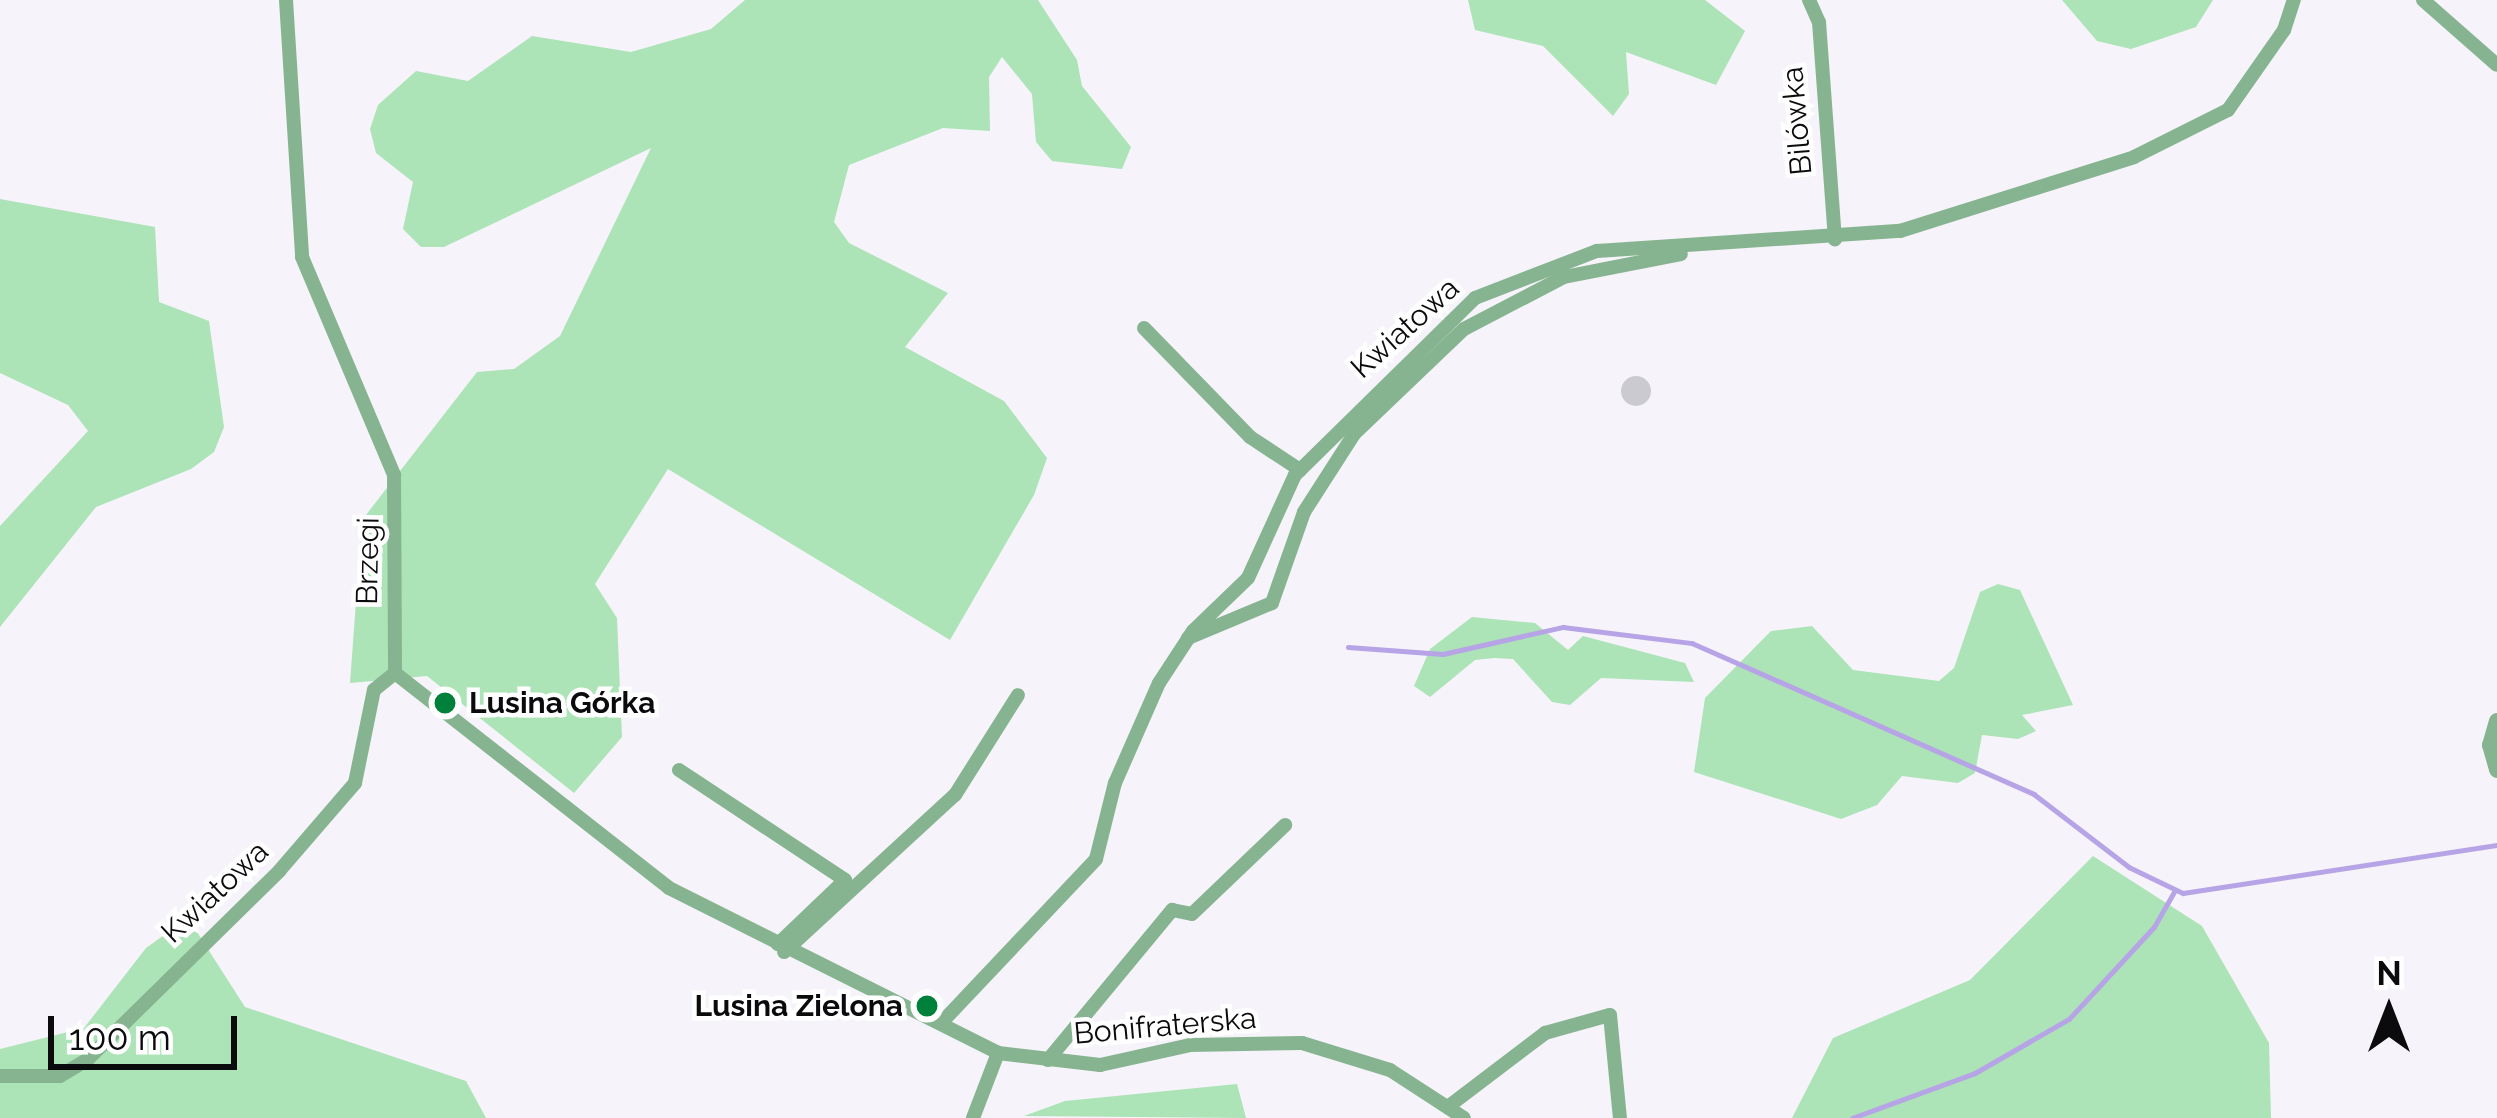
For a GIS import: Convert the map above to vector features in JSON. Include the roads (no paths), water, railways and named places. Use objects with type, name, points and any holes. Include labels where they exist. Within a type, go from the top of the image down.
[{"type":"street","name":"Brzegi","points":[[286,0],[302,257],[394,475],[395,673]]},
{"type":"street","name":"Bilówka","points":[[1809,0],[1835,239]]},
{"type":"street","name":"Kwiatowa","points":[[944,1020],[1096,859],[1115,783],[1188,638],[1248,578],[1300,470],[1475,298],[1597,251],[1835,239],[2001,201],[2207,128],[2284,31],[2294,0]]},
{"type":"street","points":[[2423,0],[2497,65]]},
{"type":"street","points":[[1188,638],[1272,604],[1304,512],[1354,434],[1464,329],[1564,277],[1741,244]]},
{"type":"street","points":[[1144,328],[1250,437],[1300,470]]},
{"type":"street","points":[[395,673],[669,887],[780,950],[944,1020],[998,1053],[973,1118]]},
{"type":"street","name":"Kwiatowa","points":[[0,1076],[60,1076],[88,1059],[280,870],[355,783],[374,690],[395,673]]},
{"type":"street","points":[[780,950],[955,795],[1018,694]]},
{"type":"street","points":[[2497,721],[2497,770]]},
{"type":"street","points":[[679,770],[845,880],[780,950]]},
{"type":"street","points":[[1048,1060],[1172,910],[1192,914],[1286,825]]},
{"type":"street","points":[[1449,1106],[1545,1033],[1610,1016],[1620,1118]]},
{"type":"street","name":"Bonifraterska","points":[[998,1053],[1100,1065],[1190,1045],[1302,1043],[1390,1070],[1464,1118]]},
{"type":"waterway","points":[[1348,647],[1443,654],[1563,627],[1692,643],[2034,794],[2129,867],[2183,893],[2497,845]]},
{"type":"waterway","points":[[1852,1118],[1975,1073],[2069,1019],[2154,927],[2174,892]]},
{"type":"place","name":"Lusina Górka","points":[[445,703]]},
{"type":"place","name":"Lusina Zielona","points":[[927,1006]]}]
